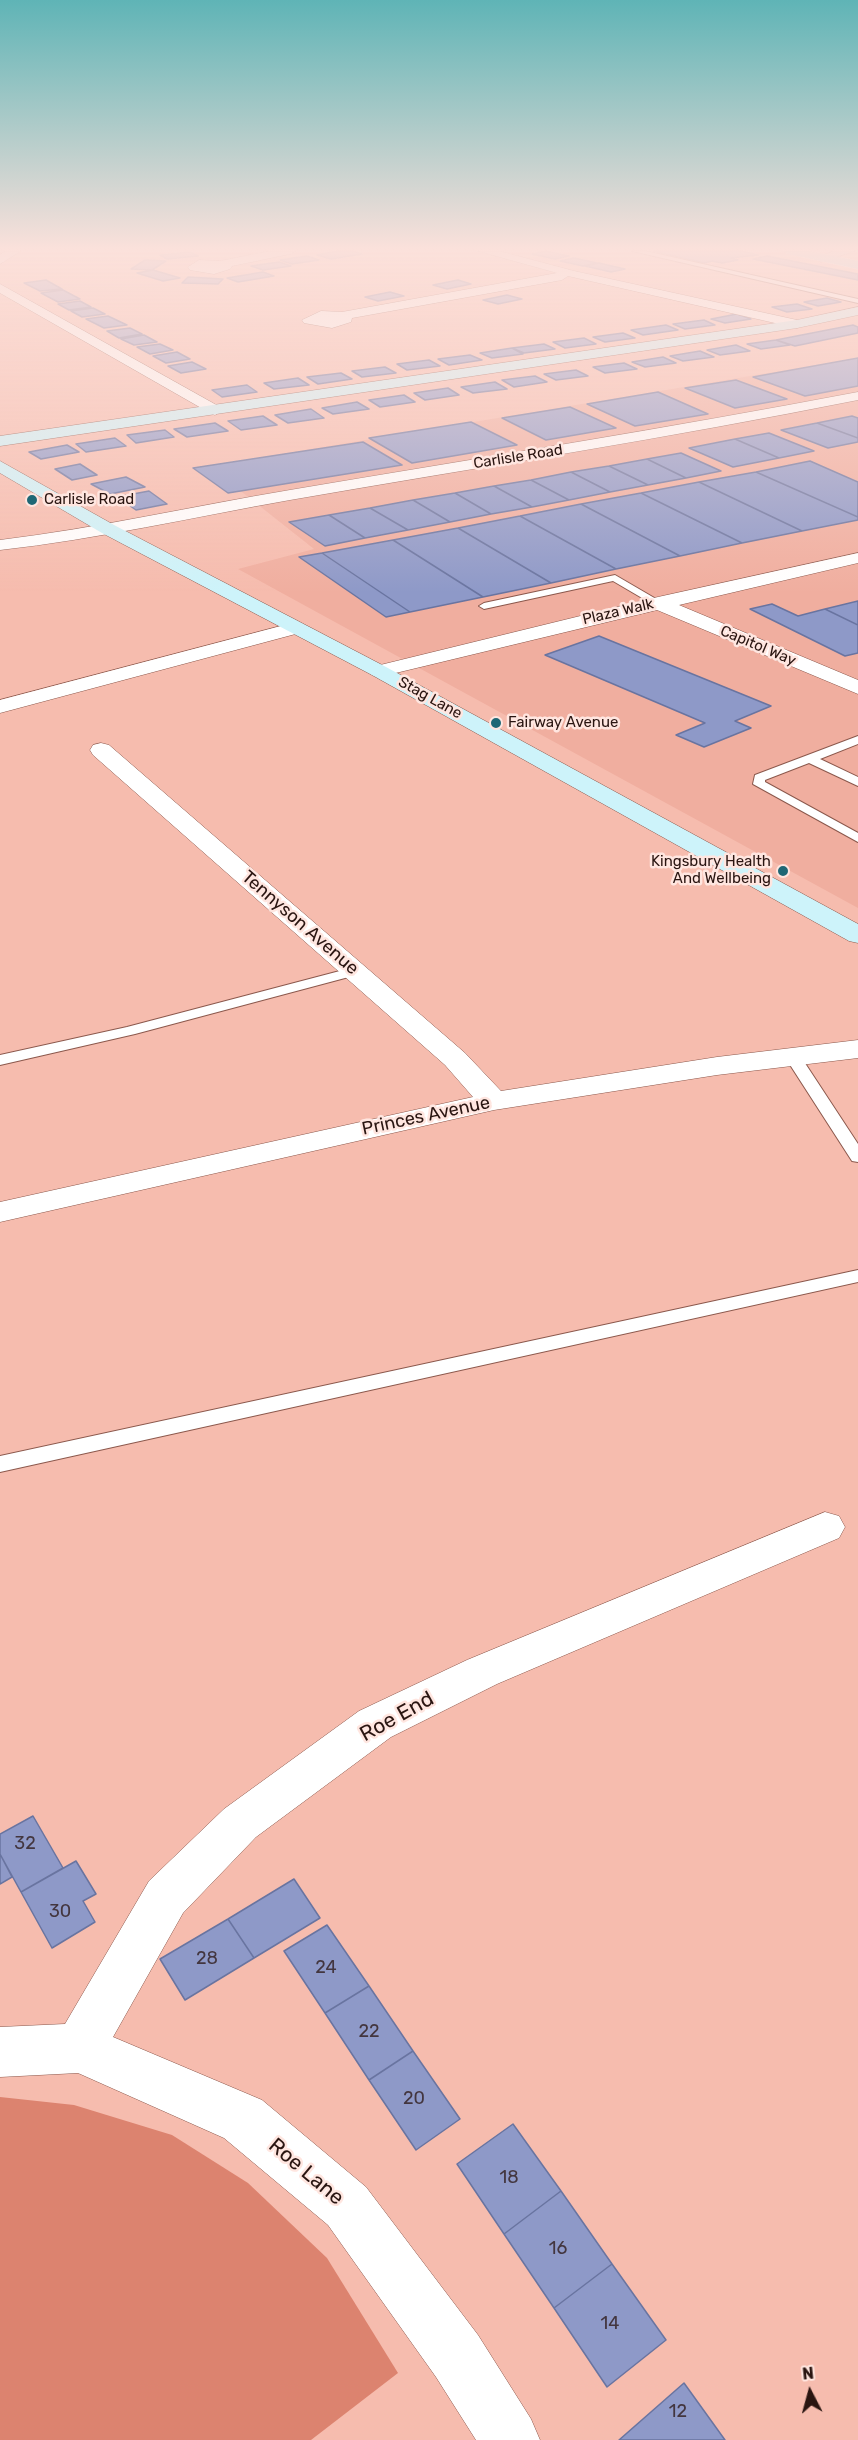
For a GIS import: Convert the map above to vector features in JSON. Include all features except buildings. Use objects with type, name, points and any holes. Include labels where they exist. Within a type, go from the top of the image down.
[{"type":"street","points":[[135,365],[215,410]]},
{"type":"street","points":[[0,441],[520,365]]},
{"type":"street","name":"Carlisle Road","points":[[0,545],[108,529],[232,504],[741,420],[858,396]]},
{"type":"street","name":"Stag Lane","points":[[0,466],[108,529],[380,671],[858,935]]},
{"type":"street","name":"Plaza Walk","points":[[380,671],[658,603],[858,558]]},
{"type":"street","name":"Capitol Way","points":[[658,603],[858,688]]},
{"type":"street","points":[[0,706],[296,628]]},
{"type":"street","name":"Tennyson Avenue","points":[[101,750],[455,1059],[494,1101]]},
{"type":"street","name":"Princes Avenue","points":[[0,1212],[494,1101],[717,1066],[858,1048]]},
{"type":"street","name":"Roe End","points":[[79,2048],[166,1897],[240,1823],[375,1724],[482,1672],[825,1527]]},
{"type":"street","name":"Roe Lane","points":[[0,2052],[79,2048],[243,2119],[347,2206],[457,2356],[510,2440]]},
{"type":"lane","points":[[484,606],[615,579],[658,603]]},
{"type":"lane","points":[[856,743],[759,778],[759,784],[764,789],[858,838]]},
{"type":"lane","points":[[810,759],[858,782]]},
{"type":"lane","points":[[0,1060],[129,1031],[355,971]]},
{"type":"lane","points":[[793,1057],[858,1157]]},
{"type":"lane","points":[[0,1464],[858,1276]]},
{"type":"shaded area","points":[[817,365],[858,365],[858,908],[238,569],[314,549],[209,466]]},
{"type":"shaded area","points":[[0,2097],[74,2105],[172,2135],[248,2183],[327,2258],[398,2373],[311,2440],[0,2440]]},
{"type":"place","name":"Carlisle Road","points":[[32,500]]},
{"type":"place","name":"Fairway Avenue","points":[[496,723]]},
{"type":"place","name":"Kingsbury Health And Wellbeing","points":[[783,871]]}]
